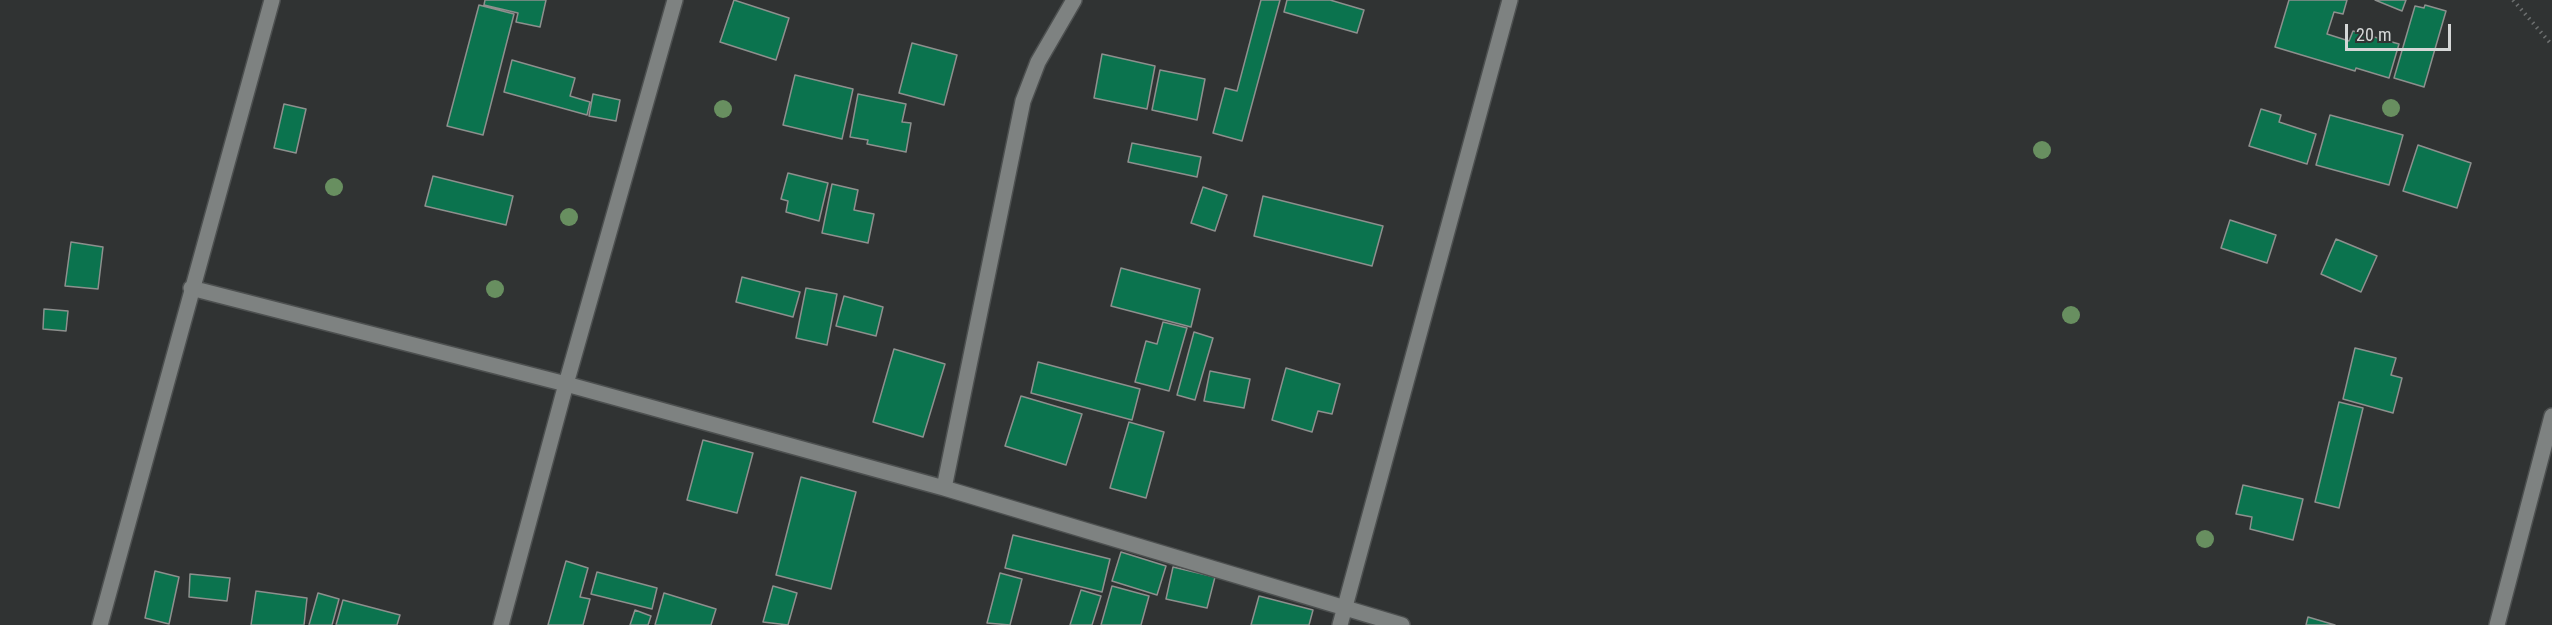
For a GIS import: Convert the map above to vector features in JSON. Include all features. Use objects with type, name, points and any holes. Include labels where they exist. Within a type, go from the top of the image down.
[{"type":"street","points":[[100,625],[272,0]]},
{"type":"street","points":[[501,625],[566,384],[675,0]]},
{"type":"street","points":[[944,488],[1023,101],[1038,62],[1074,0]]},
{"type":"street","points":[[1340,625],[1510,0]]},
{"type":"street","points":[[191,288],[566,384],[944,488],[1402,625]]},
{"type":"street","points":[[2497,625],[2552,416]]},
{"type":"path","points":[[2513,0],[2552,45]]},
{"type":"building","points":[[485,0],[546,0],[540,27],[516,22],[518,13],[484,5]]},
{"type":"building","points":[[734,0],[789,18],[776,60],[720,42]]},
{"type":"building","points":[[1261,0],[1280,0],[1242,141],[1213,133],[1225,88],[1237,91]]},
{"type":"building","points":[[1287,0],[1330,0],[1364,10],[1357,33],[1284,12]]},
{"type":"building","points":[[2289,0],[2347,0],[2343,14],[2334,12],[2327,34],[2349,41],[2353,31],[2399,44],[2389,78],[2356,68],[2355,71],[2275,47]]},
{"type":"building","points":[[2375,0],[2406,0],[2402,11]]},
{"type":"building","points":[[479,5],[514,14],[483,135],[447,126]]},
{"type":"building","points":[[2425,5],[2446,11],[2424,87],[2394,78],[2415,6],[2424,8]]},
{"type":"building","points":[[912,43],[957,55],[944,105],[899,93]]},
{"type":"building","points":[[1102,54],[1155,66],[1147,109],[1094,98]]},
{"type":"building","points":[[512,60],[575,78],[570,96],[590,102],[587,115],[504,92]]},
{"type":"building","points":[[1160,70],[1205,79],[1197,120],[1152,110]]},
{"type":"building","points":[[795,75],[853,89],[842,139],[783,125]]},
{"type":"building","points":[[593,94],[620,100],[616,121],[589,116]]},
{"type":"building","points":[[858,94],[906,104],[902,122],[911,123],[906,152],[867,144],[868,140],[850,137]]},
{"type":"building","points":[[284,104],[306,109],[296,153],[274,148]]},
{"type":"building","points":[[2261,109],[2281,115],[2279,122],[2316,134],[2307,164],[2249,146]]},
{"type":"building","points":[[2330,115],[2403,135],[2389,185],[2316,165]]},
{"type":"building","points":[[1132,143],[1201,157],[1197,177],[1128,162]]},
{"type":"building","points":[[2418,145],[2471,163],[2457,208],[2403,191]]},
{"type":"building","points":[[788,173],[828,183],[819,221],[786,212],[788,201],[781,199]]},
{"type":"building","points":[[433,176],[513,196],[506,225],[425,206]]},
{"type":"building","points":[[832,184],[858,190],[854,210],[874,214],[868,243],[822,233]]},
{"type":"building","points":[[1203,187],[1227,195],[1215,231],[1191,223]]},
{"type":"building","points":[[1263,196],[1383,226],[1372,266],[1254,236]]},
{"type":"building","points":[[2230,220],[2276,235],[2267,263],[2221,248]]},
{"type":"building","points":[[2336,239],[2377,256],[2361,292],[2321,274]]},
{"type":"building","points":[[71,242],[103,247],[98,289],[65,286]]},
{"type":"building","points":[[1121,268],[1200,289],[1191,327],[1111,306]]},
{"type":"building","points":[[742,277],[800,292],[793,317],[736,302]]},
{"type":"building","points":[[806,288],[837,294],[827,345],[796,338]]},
{"type":"building","points":[[844,296],[883,307],[876,336],[836,326]]},
{"type":"building","points":[[44,309],[68,311],[66,331],[43,329]]},
{"type":"building","points":[[1163,322],[1187,328],[1169,391],[1135,382],[1146,341],[1157,344]]},
{"type":"building","points":[[1194,332],[1213,338],[1195,400],[1177,395]]},
{"type":"building","points":[[2355,348],[2396,358],[2391,375],[2402,378],[2393,413],[2343,399]]},
{"type":"building","points":[[894,349],[945,364],[923,437],[873,422]]},
{"type":"building","points":[[1038,362],[1140,389],[1132,420],[1031,393]]},
{"type":"building","points":[[1286,368],[1340,384],[1332,414],[1318,411],[1312,432],[1272,420]]},
{"type":"building","points":[[1210,371],[1250,379],[1244,408],[1204,401]]},
{"type":"building","points":[[1021,396],[1082,414],[1066,465],[1005,446]]},
{"type":"building","points":[[2339,402],[2363,408],[2339,508],[2315,502]]},
{"type":"building","points":[[1129,422],[1164,432],[1146,498],[1110,488]]},
{"type":"building","points":[[703,440],[753,453],[737,513],[687,500]]},
{"type":"building","points":[[801,477],[856,492],[831,589],[776,575]]},
{"type":"building","points":[[2243,485],[2303,499],[2293,540],[2250,529],[2252,517],[2236,514]]},
{"type":"building","points":[[1013,535],[1110,559],[1102,592],[1005,568]]},
{"type":"building","points":[[1121,552],[1166,566],[1157,595],[1112,581]]},
{"type":"building","points":[[566,561],[588,568],[580,597],[590,599],[583,625],[548,625]]},
{"type":"building","points":[[1173,567],[1215,577],[1207,608],[1166,599]]},
{"type":"building","points":[[155,571],[179,577],[169,624],[145,618]]},
{"type":"building","points":[[597,572],[657,588],[652,609],[591,594]]},
{"type":"building","points":[[1000,573],[1022,579],[1010,625],[987,623]]},
{"type":"building","points":[[190,574],[230,578],[227,601],[189,597]]},
{"type":"building","points":[[773,586],[797,593],[788,625],[763,622]]},
{"type":"building","points":[[1112,586],[1149,596],[1141,625],[1101,625]]},
{"type":"building","points":[[1081,590],[1101,596],[1092,625],[1070,625]]},
{"type":"building","points":[[256,591],[307,598],[304,625],[251,625]]},
{"type":"building","points":[[318,593],[339,599],[332,625],[309,625]]},
{"type":"building","points":[[664,593],[716,609],[711,625],[655,625]]},
{"type":"building","points":[[1259,596],[1313,610],[1309,625],[1251,625]]},
{"type":"building","points":[[343,600],[400,615],[397,625],[336,625]]},
{"type":"building","points":[[635,610],[651,616],[648,625],[630,625]]},
{"type":"building","points":[[2308,617],[2335,625],[2306,625]]}]
